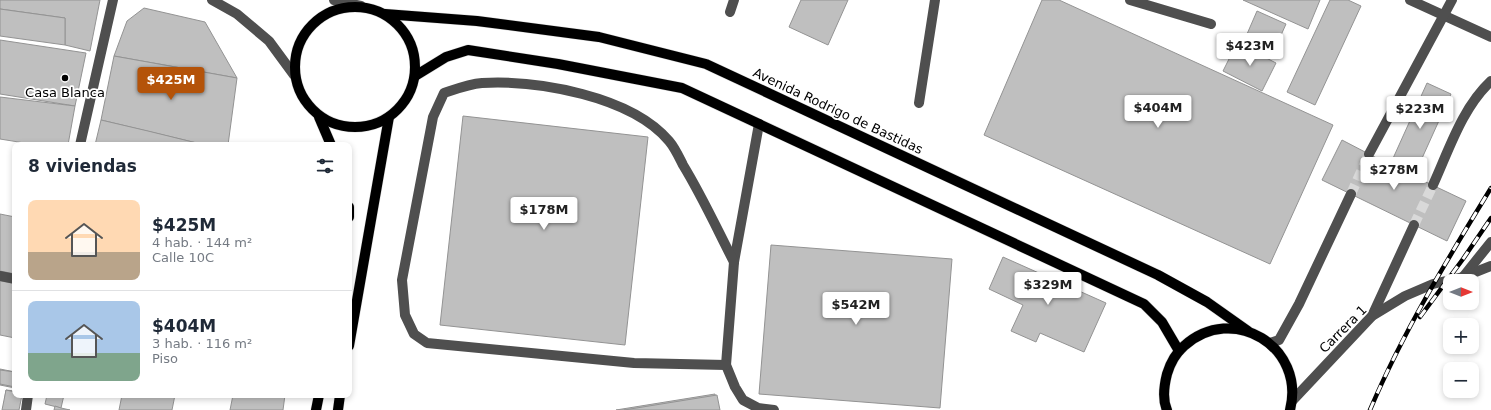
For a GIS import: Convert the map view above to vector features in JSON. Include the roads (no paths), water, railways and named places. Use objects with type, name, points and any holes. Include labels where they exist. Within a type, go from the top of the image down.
[{"type":"main road","points":[[319,117],[342,127],[366,127],[389,117],[406,100],[415,76],[414,52],[403,30],[384,14],[361,6],[334,9],[311,24],[297,48],[294,75],[302,98],[319,117],[330,142]]},
{"type":"main road","name":"Avenida Rodrigo de Bastidas","points":[[384,14],[477,21],[599,37],[706,64],[1158,275],[1207,302],[1248,331]]},
{"type":"main road","points":[[415,76],[446,57],[468,50],[558,64],[682,88],[1144,304],[1162,322],[1179,351]]},
{"type":"main road","points":[[352,329],[389,117]]},
{"type":"main road","name":"Carrera 1","points":[[1164,409],[1164,387],[1169,368],[1179,351],[1193,338],[1210,330],[1229,328],[1248,331],[1270,343],[1280,355],[1288,369],[1292,385],[1291,406]]},
{"type":"main road","points":[[316,410],[318,398]]},
{"type":"main road","points":[[338,410],[340,398]]},
{"type":"street","points":[[81,142],[113,0]]},
{"type":"street","points":[[212,0],[237,14],[269,41],[294,75]]},
{"type":"street","points":[[334,0],[361,6]]},
{"type":"street","points":[[730,12],[734,0]]},
{"type":"street","points":[[918,103],[935,0]]},
{"type":"street","points":[[1130,0],[1211,24]]},
{"type":"street","points":[[1410,0],[1445,14],[1491,36]]},
{"type":"street","points":[[1369,154],[1452,0]]},
{"type":"street","points":[[1433,185],[1465,115],[1484,88],[1491,82]]},
{"type":"street","points":[[726,365],[634,363],[427,343],[414,334],[405,315],[402,280],[433,117],[444,93],[481,83],[529,84],[594,97],[623,109],[648,122],[669,141],[696,185],[734,262]]},
{"type":"street","points":[[759,124],[734,262],[726,365],[734,387],[743,400],[758,408],[774,410]]},
{"type":"street","points":[[1270,343],[1279,340],[1299,304],[1351,194]]},
{"type":"street","points":[[1372,316],[1414,225]]},
{"type":"street","points":[[1465,274],[1491,242]]},
{"type":"street","name":"Carrera 1","points":[[1471,274],[1491,266]]},
{"type":"street","points":[[0,276],[12,278]]},
{"type":"street","name":"Carrera 1","points":[[1291,406],[1372,316],[1405,296],[1433,284],[1443,282]]},
{"type":"street","points":[[26,410],[28,398]]},
{"type":"tunnel","points":[[1351,194],[1369,154]]},
{"type":"tunnel","points":[[1414,225],[1433,185]]},
{"type":"railway","points":[[1370,410],[1411,324],[1491,188]]},
{"type":"railway","points":[[1420,317],[1491,218]]},
{"type":"place","name":"Casa Blanca","points":[[65,78]]}]
